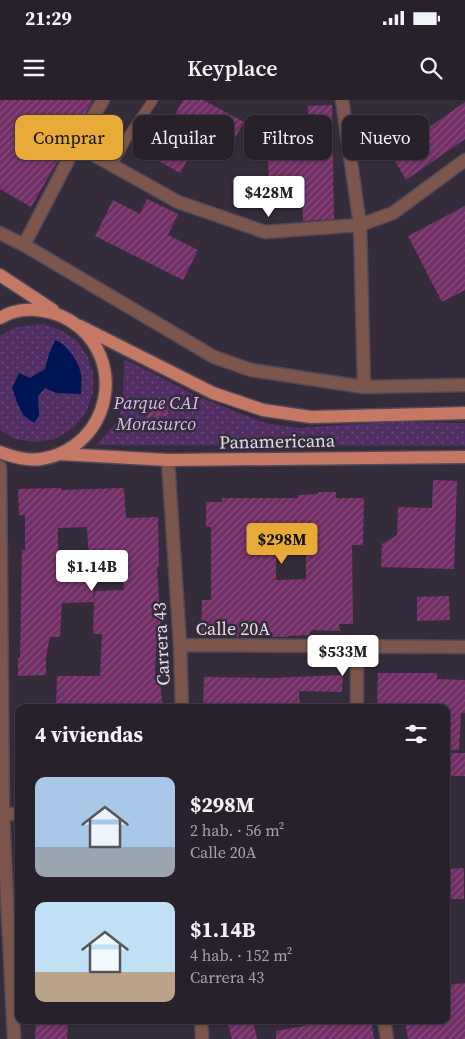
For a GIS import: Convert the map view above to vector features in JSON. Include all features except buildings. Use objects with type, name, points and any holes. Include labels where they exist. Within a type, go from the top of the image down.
[{"type":"main road","points":[[0,275],[61,315]]},
{"type":"main road","points":[[0,318],[14,312],[38,310],[61,315]]},
{"type":"main road","name":"Panamericana","points":[[61,315],[212,393],[263,410],[311,417],[465,413]]},
{"type":"main road","points":[[0,452],[26,459],[40,459],[60,454],[79,442],[94,426],[103,406],[107,384],[104,363],[94,343],[80,326]]},
{"type":"main road","name":"Panamericana","points":[[60,454],[168,460],[465,457]]},
{"type":"street","points":[[94,115],[103,100]]},
{"type":"street","points":[[342,100],[360,225],[364,387]]},
{"type":"street","points":[[24,245],[68,160]]},
{"type":"street","points":[[103,160],[178,202],[264,232],[360,225],[393,212],[465,160]]},
{"type":"street","points":[[0,233],[24,245],[214,357],[251,370],[364,387],[465,385]]},
{"type":"street","name":"Carrera 43","points":[[168,460],[182,704]]},
{"type":"street","points":[[0,467],[2,814],[6,1006],[14,1039]]},
{"type":"street","name":"Calle 20A","points":[[180,645],[465,647]]},
{"type":"street","points":[[357,646],[357,704]]},
{"type":"street","points":[[2,814],[15,814]]},
{"type":"street","points":[[201,1024],[202,1039]]},
{"type":"street","points":[[385,1024],[387,1039]]},
{"type":"lane","points":[[112,165],[127,138],[153,100]]},
{"type":"green space","points":[[43,324],[60,330],[76,340],[87,355],[93,373],[93,393],[86,413],[73,428],[55,439],[35,442],[15,439],[0,430],[0,336],[15,328]]},
{"type":"green space","name":"Parque CAI Morasurco","points":[[124,359],[194,395],[265,423],[299,428],[390,422],[465,423],[465,446],[96,445],[118,421],[123,400]]},
{"type":"shaded area","points":[[55,340],[68,349],[78,364],[81,377],[81,394],[56,393],[45,388],[38,396],[39,416],[34,423],[23,415],[12,388],[19,373],[30,378],[45,369]]}]
